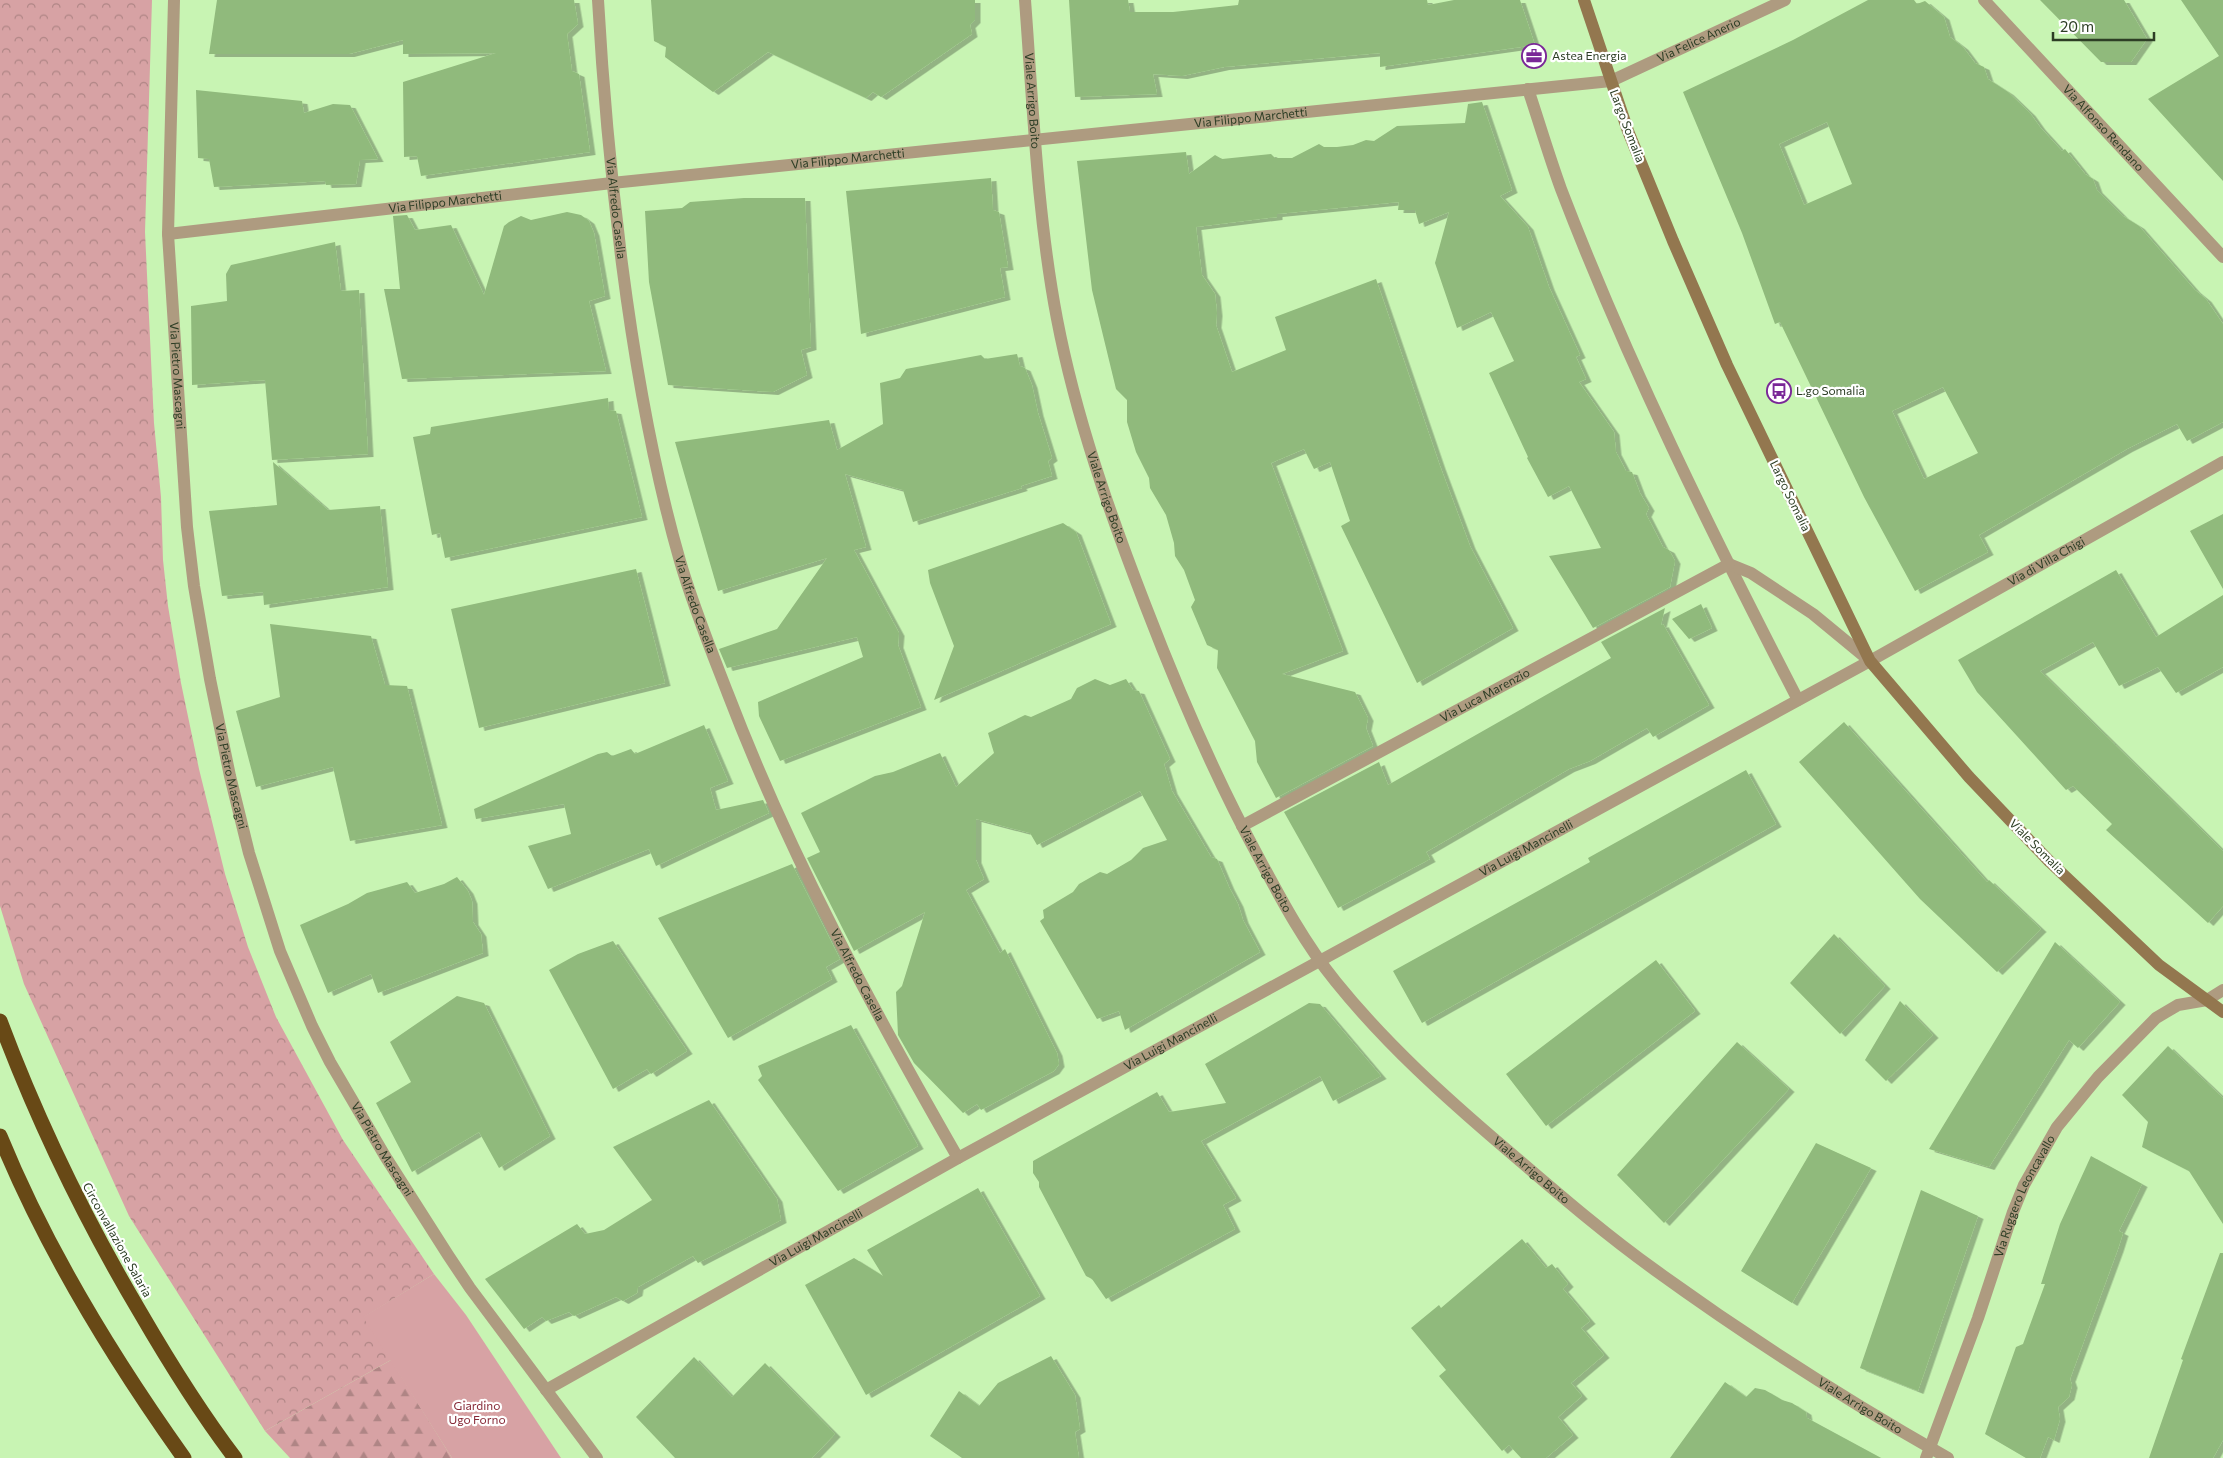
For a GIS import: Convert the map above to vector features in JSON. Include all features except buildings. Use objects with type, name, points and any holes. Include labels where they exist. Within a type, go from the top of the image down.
[{"type":"highway","name":"Circonvallazione Salaria","points":[[0,1021],[55,1155],[110,1262],[187,1389],[235,1458]]},
{"type":"highway","points":[[0,1136],[33,1210],[64,1270],[123,1369],[184,1458]]},
{"type":"main road","points":[[1584,0],[1611,81]]},
{"type":"main road","name":"Largo Somalia","points":[[1611,81],[1652,191],[1727,365],[1870,661]]},
{"type":"main road","name":"Viale Somalia","points":[[1870,661],[1969,777],[2045,856],[2160,965],[2223,1012]]},
{"type":"street","name":"Via Pietro Mascagni","points":[[174,0],[168,234],[184,485],[195,594],[230,776],[249,853],[283,959],[312,1026],[385,1156],[470,1288],[598,1458]]},
{"type":"street","name":"Via Alfredo Casella","points":[[598,0],[603,90],[612,183],[629,315],[649,434],[676,547],[701,622],[754,760],[804,871],[843,951],[958,1158]]},
{"type":"street","name":"Viale Arrigo Boito","points":[[1025,0],[1041,207],[1056,317],[1068,370],[1091,450],[1125,553],[1180,696],[1214,773],[1283,902],[1320,961],[1373,1024],[1416,1069],[1554,1191],[1617,1242],[1757,1343],[1928,1453],[1948,1458]]},
{"type":"street","name":"Via Felice Anerio","points":[[1611,81],[1785,0]]},
{"type":"street","name":"Via Alfonso Rendano","points":[[1984,0],[2223,257]]},
{"type":"street","name":"Largo Somalia","points":[[1528,88],[1611,81]]},
{"type":"street","name":"Via Filippo Marchetti","points":[[168,234],[612,183],[1528,88]]},
{"type":"street","points":[[1528,88],[1560,188],[1612,315],[1729,564],[1798,700],[1870,661],[1813,614],[1751,573],[1729,564]]},
{"type":"street","name":"Via di Villa Chigi","points":[[1870,661],[2223,462]]},
{"type":"street","name":"Via Luca Marenzio","points":[[1242,826],[1729,564]]},
{"type":"street","name":"Via Luigi Mancinelli","points":[[546,1390],[958,1158],[1798,700]]},
{"type":"street","points":[[2207,1000],[2223,990]]},
{"type":"street","name":"Via Ruggero Leoncavallo","points":[[1928,1453],[1978,1318],[2013,1212],[2024,1185],[2057,1127],[2104,1071],[2156,1018],[2178,1005],[2207,1000]]},
{"type":"green space","points":[[0,0],[152,0],[145,232],[154,423],[168,606],[181,683],[199,769],[225,874],[248,947],[276,1017],[343,1140],[434,1274],[364,1317],[391,1360],[265,1431],[129,1216],[24,984],[0,906]]},
{"type":"green space","name":"Giardino Ugo Forno","points":[[434,1274],[466,1315],[561,1458],[452,1458],[363,1317]]},
{"type":"green space","points":[[391,1360],[452,1458],[290,1458],[265,1431]]},
{"type":"place","name":"Astea Energia","points":[[1534,56]]},
{"type":"place","name":"L.go Somalia","points":[[1779,391]]}]
